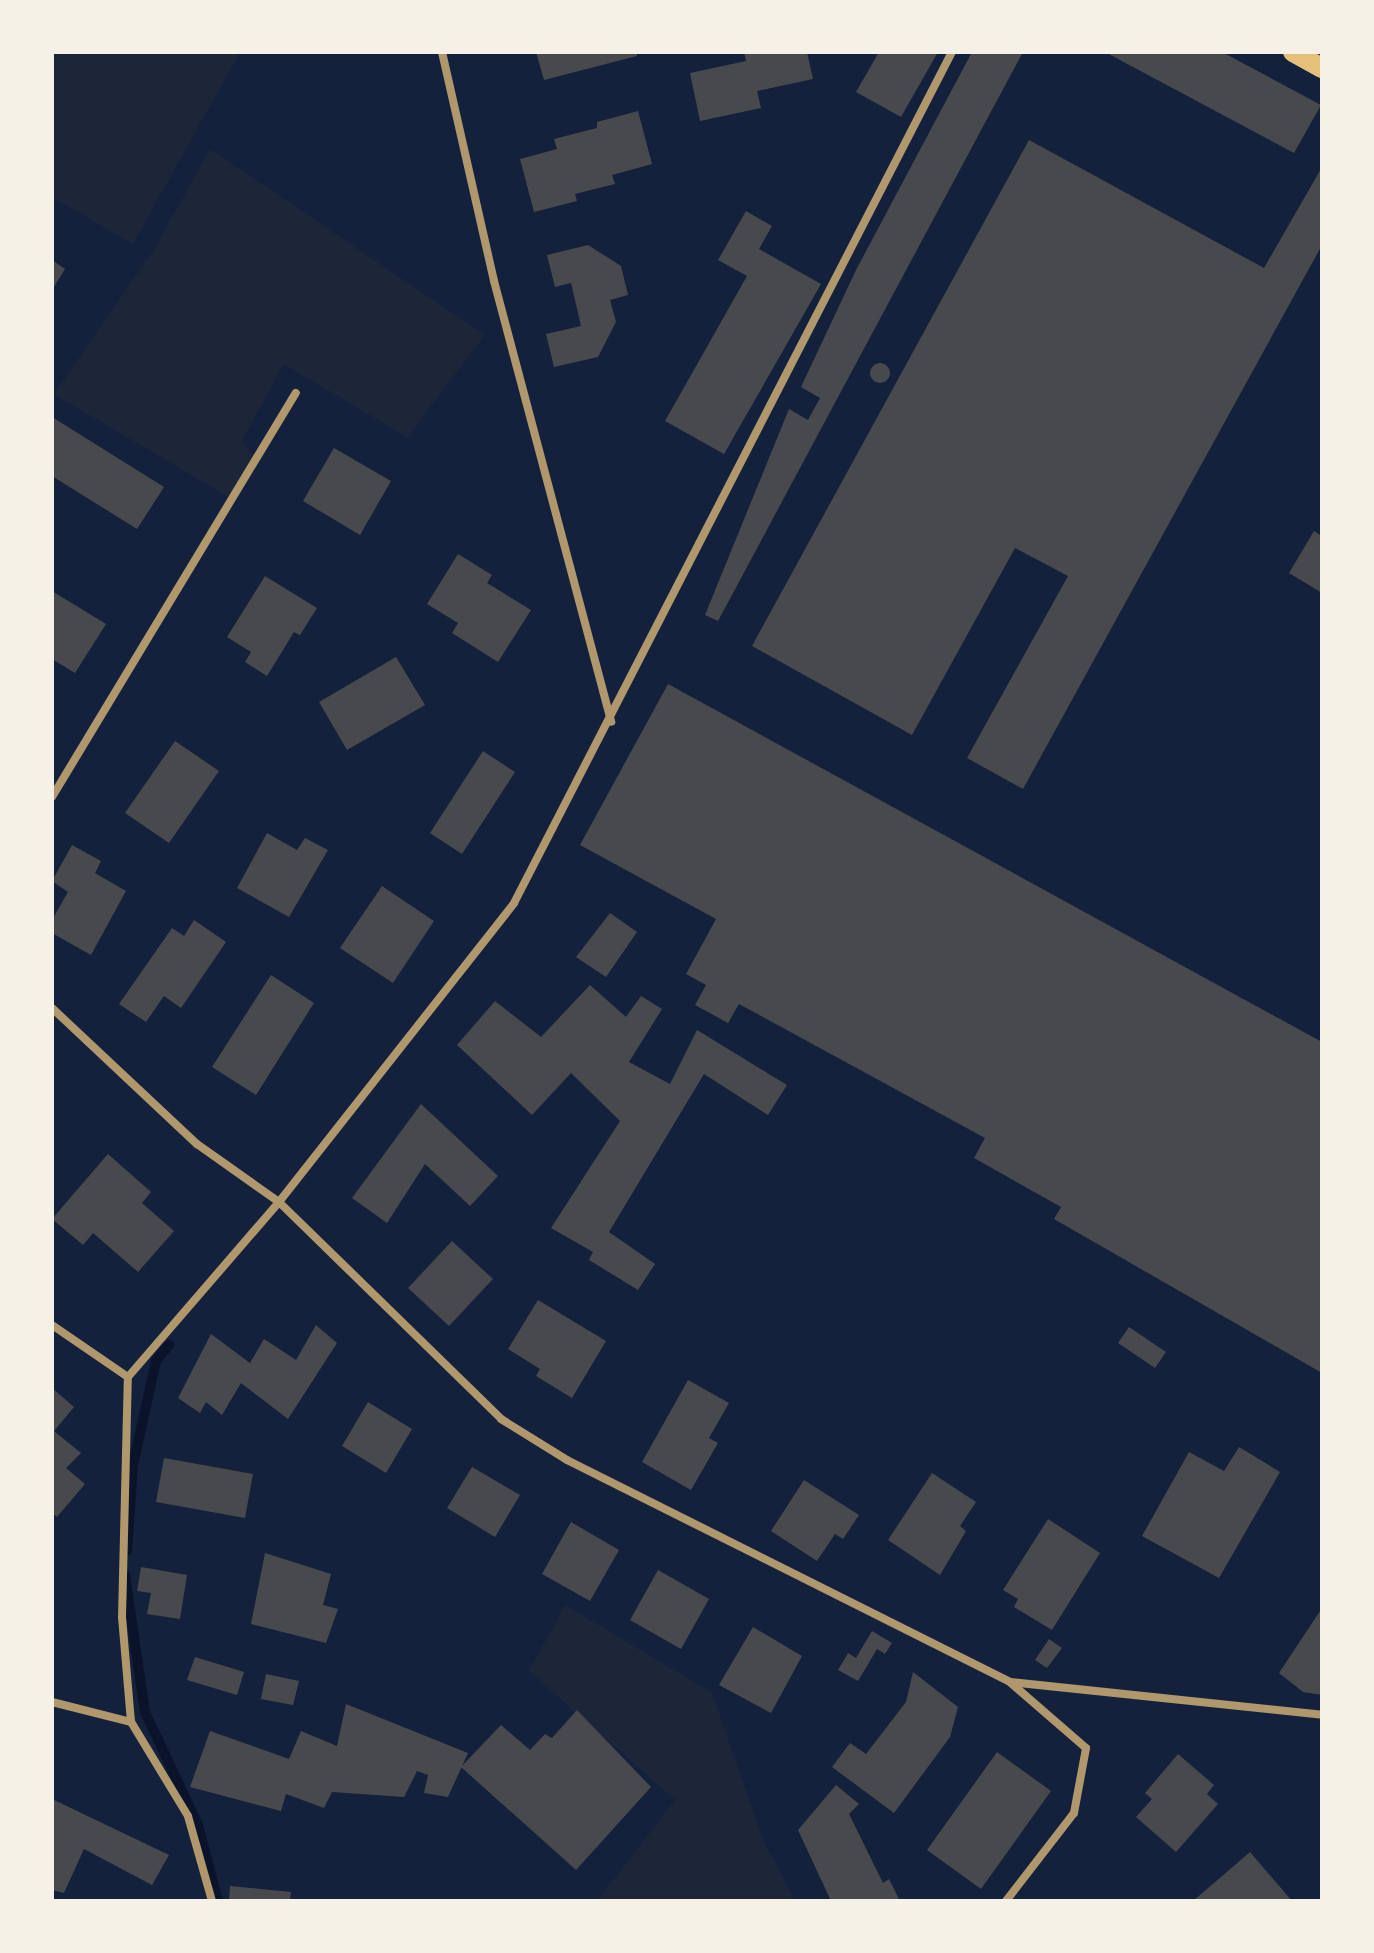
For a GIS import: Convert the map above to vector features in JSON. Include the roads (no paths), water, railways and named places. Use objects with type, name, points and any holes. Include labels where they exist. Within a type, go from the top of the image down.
[{"type":"main road","points":[[1293,52],[1322,68]]},
{"type":"street","points":[[442,52],[494,281],[611,722]]},
{"type":"street","points":[[212,1901],[188,1816],[131,1722],[122,1617],[128,1377],[279,1202],[514,903],[611,722],[952,52]]},
{"type":"street","points":[[52,797],[296,393]]},
{"type":"street","points":[[52,1008],[197,1144],[279,1202],[501,1419],[567,1460],[1010,1682],[1086,1748],[1074,1813],[1006,1901]]},
{"type":"street","points":[[52,1325],[128,1377]]},
{"type":"street","points":[[1010,1682],[1322,1715]]},
{"type":"street","points":[[52,1702],[131,1722]]},
{"type":"waterway","points":[[127,1551],[133,1465],[156,1361],[169,1345]]},
{"type":"waterway","points":[[125,1575],[145,1712],[198,1825],[218,1901]]}]
